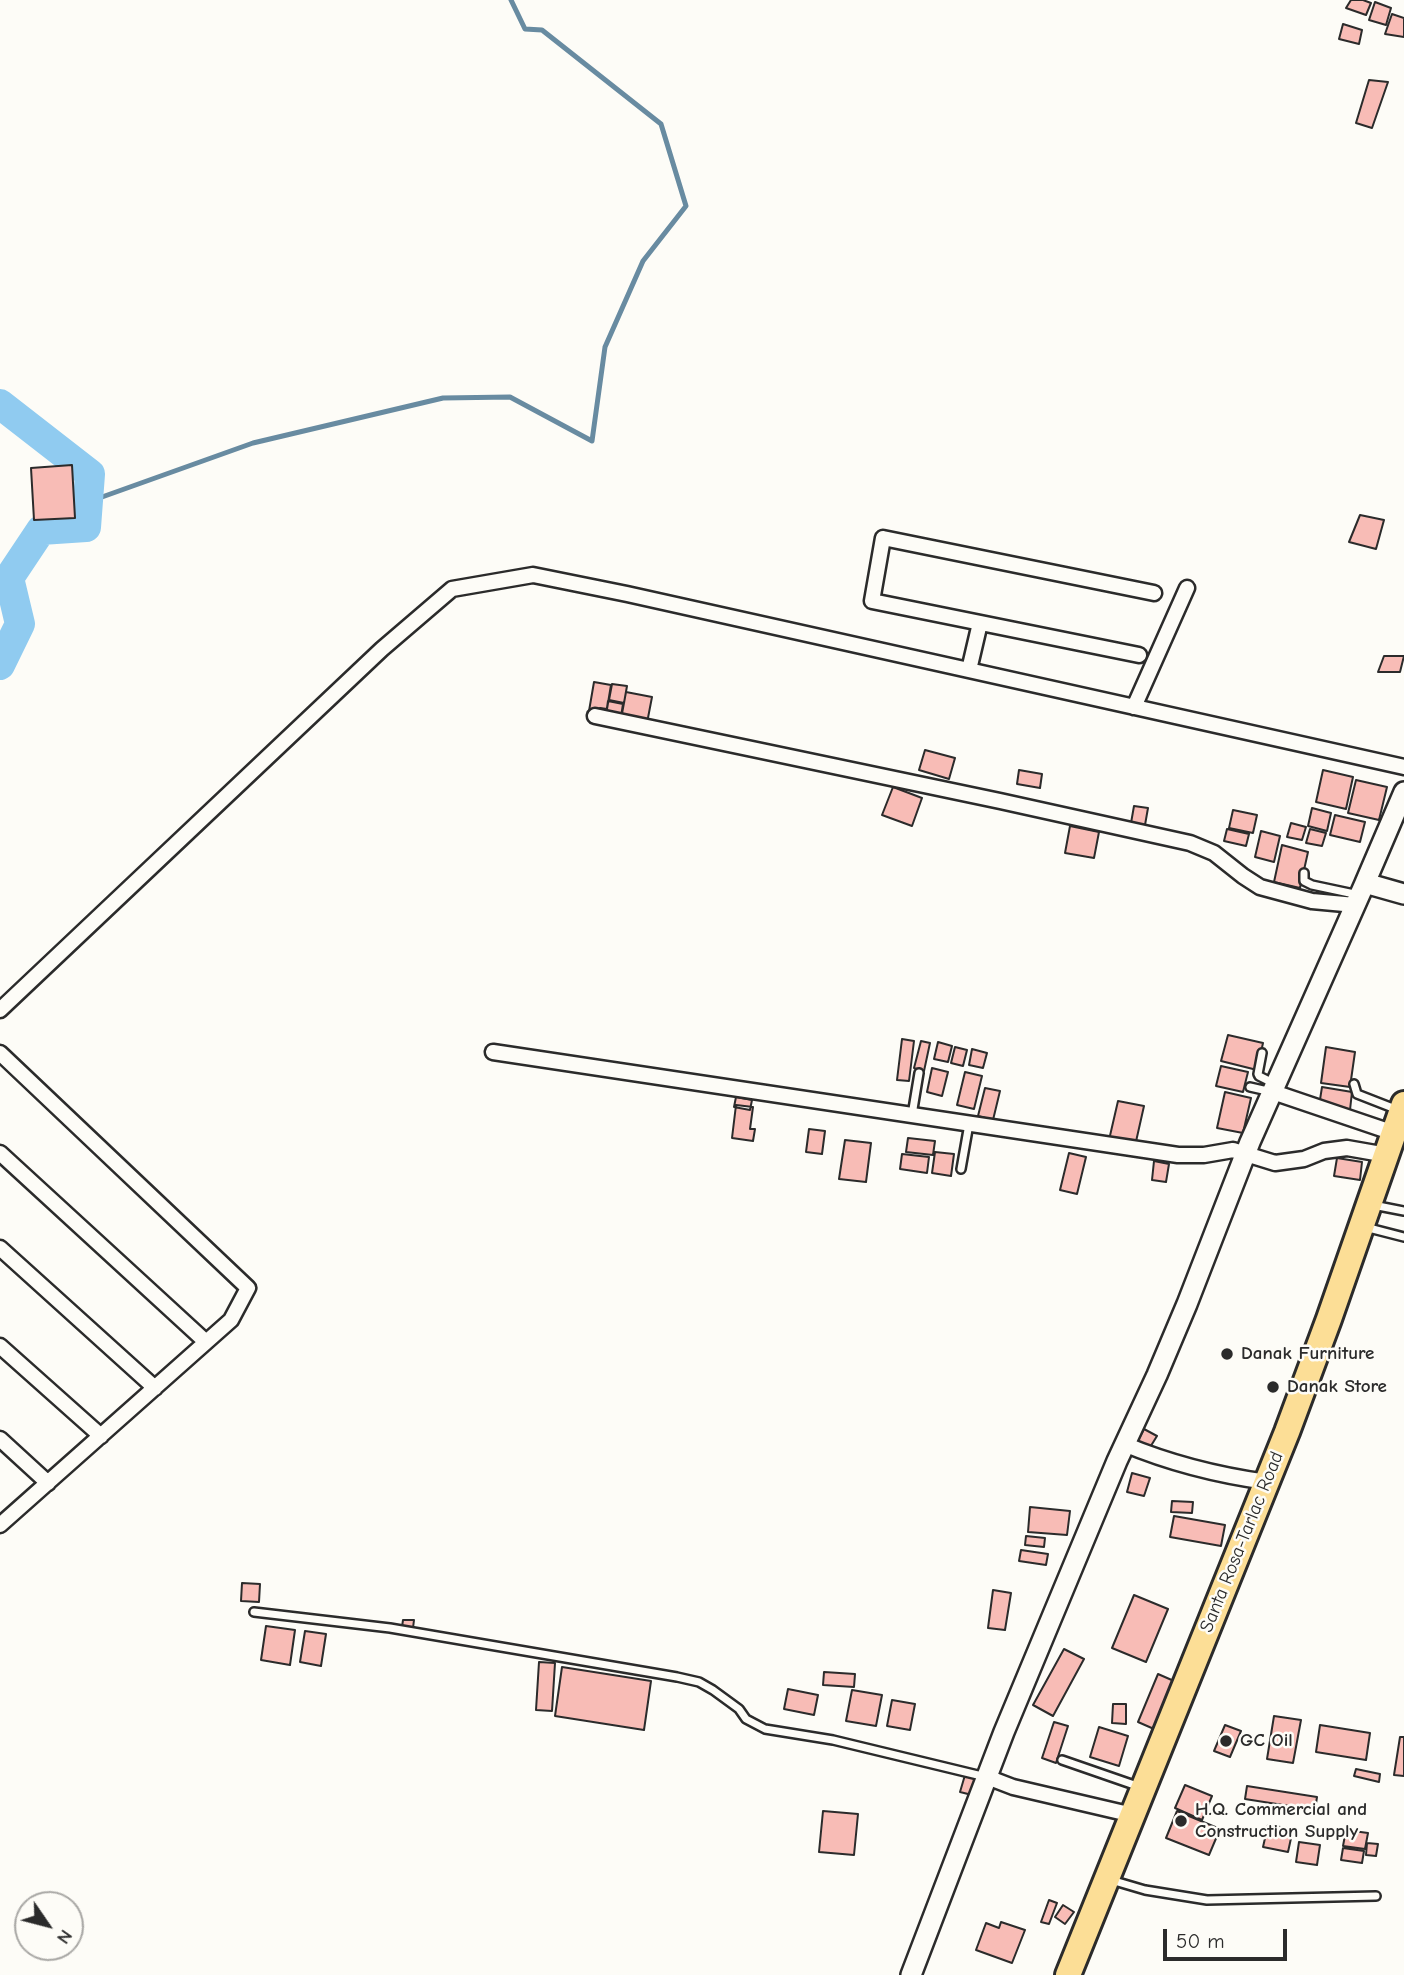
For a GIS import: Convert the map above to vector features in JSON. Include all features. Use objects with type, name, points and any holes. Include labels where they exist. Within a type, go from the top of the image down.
[{"type":"highway","name":"Santa Rosa-Tarlac Road","points":[[1068,1975],[1267,1482],[1329,1319],[1397,1126]]},
{"type":"street","points":[[1139,656],[872,601],[883,538],[1154,593]]},
{"type":"street","points":[[0,1010],[382,649],[452,589],[533,575],[1404,767]]},
{"type":"street","points":[[1134,707],[1187,588]]},
{"type":"street","points":[[969,670],[980,623]]},
{"type":"street","points":[[595,716],[1190,843],[1214,853],[1260,887],[1312,901],[1360,895],[1404,894]]},
{"type":"street","points":[[911,1975],[1004,1732],[1124,1444],[1187,1304],[1245,1153],[1404,792]]},
{"type":"street","points":[[494,1052],[1178,1155],[1204,1155],[1233,1150],[1275,1163],[1347,1148],[1397,1126]]},
{"type":"street","points":[[0,1053],[248,1288],[231,1320],[0,1525]]},
{"type":"street","points":[[1274,1088],[1397,1126]]},
{"type":"street","points":[[0,1153],[206,1342]]},
{"type":"street","points":[[0,1248],[155,1388]]},
{"type":"street","points":[[0,1346],[101,1436]]},
{"type":"street","points":[[0,1438],[48,1483]]},
{"type":"street","points":[[1124,1444],[1189,1468],[1267,1482]]},
{"type":"street","points":[[986,1777],[1013,1787],[1133,1815]]},
{"type":"lane","points":[[1304,873],[1304,881],[1312,885],[1360,895]]},
{"type":"lane","points":[[1262,1053],[1259,1076],[1274,1088]]},
{"type":"lane","points":[[912,1115],[919,1073]]},
{"type":"lane","points":[[1354,1084],[1357,1094],[1397,1126]]},
{"type":"lane","points":[[1250,1087],[1274,1088]]},
{"type":"lane","points":[[961,1169],[969,1124]]},
{"type":"lane","points":[[1365,1215],[1404,1211]]},
{"type":"lane","points":[[1365,1215],[1404,1237]]},
{"type":"lane","points":[[254,1612],[390,1628],[677,1677],[699,1682],[713,1689],[746,1719],[765,1730],[833,1740],[986,1777]]},
{"type":"lane","points":[[1062,1760],[1144,1789]]},
{"type":"lane","points":[[1107,1879],[1145,1890],[1207,1900],[1376,1896]]},
{"type":"building","points":[[1351,0],[1371,3],[1366,15],[1346,8]]},
{"type":"building","points":[[1375,2],[1391,8],[1386,25],[1369,20]]},
{"type":"building","points":[[1392,14],[1404,18],[1404,37],[1385,34]]},
{"type":"building","points":[[1343,24],[1362,30],[1359,44],[1339,39]]},
{"type":"building","points":[[1369,80],[1388,82],[1372,128],[1356,123]]},
{"type":"building","points":[[72,465],[75,518],[34,520],[31,468]]},
{"type":"building","points":[[1360,515],[1384,520],[1376,549],[1349,542]]},
{"type":"building","points":[[1384,656],[1404,656],[1400,672],[1378,672]]},
{"type":"building","points":[[594,682],[611,685],[607,709],[600,708],[599,712],[589,711]]},
{"type":"building","points":[[612,684],[627,686],[624,703],[609,700]]},
{"type":"building","points":[[626,692],[652,697],[647,723],[621,719]]},
{"type":"building","points":[[608,701],[623,704],[621,717],[606,715]]},
{"type":"building","points":[[925,750],[955,758],[949,779],[919,770]]},
{"type":"building","points":[[1019,770],[1042,774],[1040,788],[1017,784]]},
{"type":"building","points":[[1323,770],[1353,777],[1346,809],[1316,802]]},
{"type":"building","points":[[1356,780],[1387,787],[1379,820],[1348,813]]},
{"type":"building","points":[[893,787],[922,798],[912,826],[882,815]]},
{"type":"building","points":[[1134,806],[1148,808],[1145,825],[1131,823]]},
{"type":"building","points":[[1312,808],[1331,813],[1327,831],[1308,826]]},
{"type":"building","points":[[1233,810],[1257,815],[1253,833],[1229,828]]},
{"type":"building","points":[[1335,815],[1365,822],[1360,842],[1330,835]]},
{"type":"building","points":[[1291,823],[1306,827],[1302,840],[1287,837]]},
{"type":"building","points":[[1070,826],[1099,832],[1094,858],[1065,853]]},
{"type":"building","points":[[1227,829],[1249,834],[1246,846],[1224,841]]},
{"type":"building","points":[[1310,829],[1326,833],[1322,846],[1306,843]]},
{"type":"building","points":[[1261,831],[1280,836],[1274,862],[1255,857]]},
{"type":"building","points":[[1282,845],[1308,852],[1300,888],[1274,882]]},
{"type":"building","points":[[1228,1035],[1263,1043],[1257,1070],[1221,1061]]},
{"type":"building","points":[[902,1039],[914,1041],[909,1081],[897,1080]]},
{"type":"building","points":[[921,1041],[930,1043],[924,1071],[914,1068]]},
{"type":"building","points":[[938,1042],[952,1046],[948,1062],[934,1059]]},
{"type":"building","points":[[955,1047],[967,1050],[963,1066],[951,1063]]},
{"type":"building","points":[[1326,1047],[1355,1052],[1350,1087],[1321,1083]]},
{"type":"building","points":[[972,1049],[987,1053],[983,1068],[969,1065]]},
{"type":"building","points":[[1221,1066],[1248,1072],[1243,1092],[1216,1086]]},
{"type":"building","points":[[932,1068],[948,1072],[942,1096],[927,1092]]},
{"type":"building","points":[[965,1072],[982,1076],[974,1109],[957,1105]]},
{"type":"building","points":[[1322,1087],[1352,1092],[1350,1110],[1319,1106]]},
{"type":"building","points":[[985,1088],[1000,1091],[993,1120],[978,1116]]},
{"type":"building","points":[[1225,1092],[1251,1098],[1243,1133],[1217,1128]]},
{"type":"building","points":[[736,1097],[752,1100],[750,1110],[734,1107]]},
{"type":"building","points":[[1118,1101],[1144,1106],[1135,1146],[1109,1140]]},
{"type":"building","points":[[736,1105],[753,1107],[750,1129],[755,1129],[753,1141],[732,1138]]},
{"type":"building","points":[[809,1129],[825,1131],[822,1154],[806,1152]]},
{"type":"building","points":[[908,1138],[935,1141],[933,1155],[906,1152]]},
{"type":"building","points":[[845,1140],[871,1143],[866,1182],[839,1179]]},
{"type":"building","points":[[935,1152],[954,1154],[951,1176],[932,1173]]},
{"type":"building","points":[[1069,1153],[1086,1157],[1077,1194],[1060,1190]]},
{"type":"building","points":[[902,1154],[929,1157],[927,1173],[900,1169]]},
{"type":"building","points":[[1337,1158],[1362,1162],[1360,1180],[1334,1176]]},
{"type":"building","points":[[1154,1161],[1169,1164],[1166,1182],[1152,1180]]},
{"type":"building","points":[[1144,1429],[1157,1436],[1149,1449],[1137,1442]]},
{"type":"building","points":[[1132,1473],[1150,1478],[1144,1496],[1127,1492]]},
{"type":"building","points":[[1172,1501],[1193,1502],[1192,1513],[1171,1512]]},
{"type":"building","points":[[1030,1507],[1070,1511],[1067,1535],[1028,1532]]},
{"type":"building","points":[[1174,1516],[1225,1525],[1221,1546],[1170,1537]]},
{"type":"building","points":[[1026,1536],[1045,1538],[1044,1547],[1025,1545]]},
{"type":"building","points":[[1021,1550],[1048,1554],[1046,1565],[1019,1561]]},
{"type":"building","points":[[242,1583],[260,1584],[259,1602],[241,1601]]},
{"type":"building","points":[[993,1590],[1011,1593],[1005,1630],[988,1628]]},
{"type":"building","points":[[1134,1595],[1168,1609],[1146,1662],[1112,1648]]},
{"type":"building","points":[[403,1620],[414,1620],[413,1628],[402,1627]]},
{"type":"building","points":[[266,1626],[295,1630],[290,1665],[261,1660]]},
{"type":"building","points":[[305,1631],[326,1634],[321,1666],[300,1662]]},
{"type":"building","points":[[1064,1649],[1084,1659],[1053,1716],[1033,1705]]},
{"type":"building","points":[[539,1662],[555,1663],[552,1711],[536,1710]]},
{"type":"building","points":[[562,1667],[651,1681],[644,1730],[555,1716]]},
{"type":"building","points":[[824,1672],[855,1674],[854,1687],[823,1685]]},
{"type":"building","points":[[1158,1674],[1174,1681],[1154,1729],[1138,1722]]},
{"type":"building","points":[[788,1689],[818,1695],[814,1715],[784,1709]]},
{"type":"building","points":[[852,1690],[882,1695],[876,1726],[846,1721]]},
{"type":"building","points":[[892,1700],[915,1704],[910,1730],[887,1726]]},
{"type":"building","points":[[1113,1704],[1126,1704],[1126,1724],[1112,1723]]},
{"type":"building","points":[[1274,1716],[1301,1720],[1293,1763],[1267,1759]]},
{"type":"building","points":[[1054,1722],[1068,1726],[1056,1763],[1042,1758]]},
{"type":"building","points":[[1225,1725],[1241,1731],[1230,1757],[1214,1751]]},
{"type":"building","points":[[1320,1725],[1370,1733],[1366,1760],[1316,1752]]},
{"type":"building","points":[[1099,1727],[1128,1736],[1119,1766],[1090,1757]]},
{"type":"building","points":[[1400,1737],[1404,1737],[1404,1776],[1394,1775]]},
{"type":"building","points":[[1356,1769],[1380,1774],[1379,1782],[1354,1776]]},
{"type":"building","points":[[965,1775],[981,1779],[976,1796],[960,1792]]},
{"type":"building","points":[[1185,1785],[1212,1796],[1202,1820],[1175,1808]]},
{"type":"building","points":[[1247,1786],[1317,1797],[1315,1810],[1245,1799]]},
{"type":"building","points":[[823,1811],[858,1814],[854,1855],[819,1852]]},
{"type":"building","points":[[1177,1811],[1220,1829],[1209,1855],[1166,1838]]},
{"type":"building","points":[[1268,1825],[1293,1829],[1288,1852],[1263,1847]]},
{"type":"building","points":[[1346,1830],[1368,1833],[1365,1849],[1343,1846]]},
{"type":"building","points":[[1299,1842],[1320,1845],[1317,1865],[1296,1862]]},
{"type":"building","points":[[1367,1843],[1378,1844],[1376,1856],[1366,1855]]},
{"type":"building","points":[[1343,1848],[1364,1851],[1362,1863],[1341,1860]]},
{"type":"building","points":[[1049,1900],[1057,1903],[1049,1924],[1041,1922]]},
{"type":"building","points":[[1063,1905],[1074,1912],[1065,1924],[1055,1917]]},
{"type":"building","points":[[1001,1922],[1025,1930],[1012,1963],[976,1950],[986,1923],[999,1928]]},
{"type":"waterway","points":[[88,502],[253,443],[443,398],[510,397],[592,441],[605,347],[643,261],[686,206],[661,124],[542,30],[525,29],[511,0]]},
{"type":"waterway","points":[[0,404],[90,474],[86,527],[41,530],[9,578],[20,624],[0,665]]},
{"type":"place","name":"Danak Furniture","points":[[1227,1354]]},
{"type":"place","name":"Danak Store","points":[[1273,1387]]},
{"type":"place","name":"GC Oil","points":[[1226,1741]]},
{"type":"place","name":"H.Q. Commercial and Construction Supply","points":[[1181,1821]]}]
